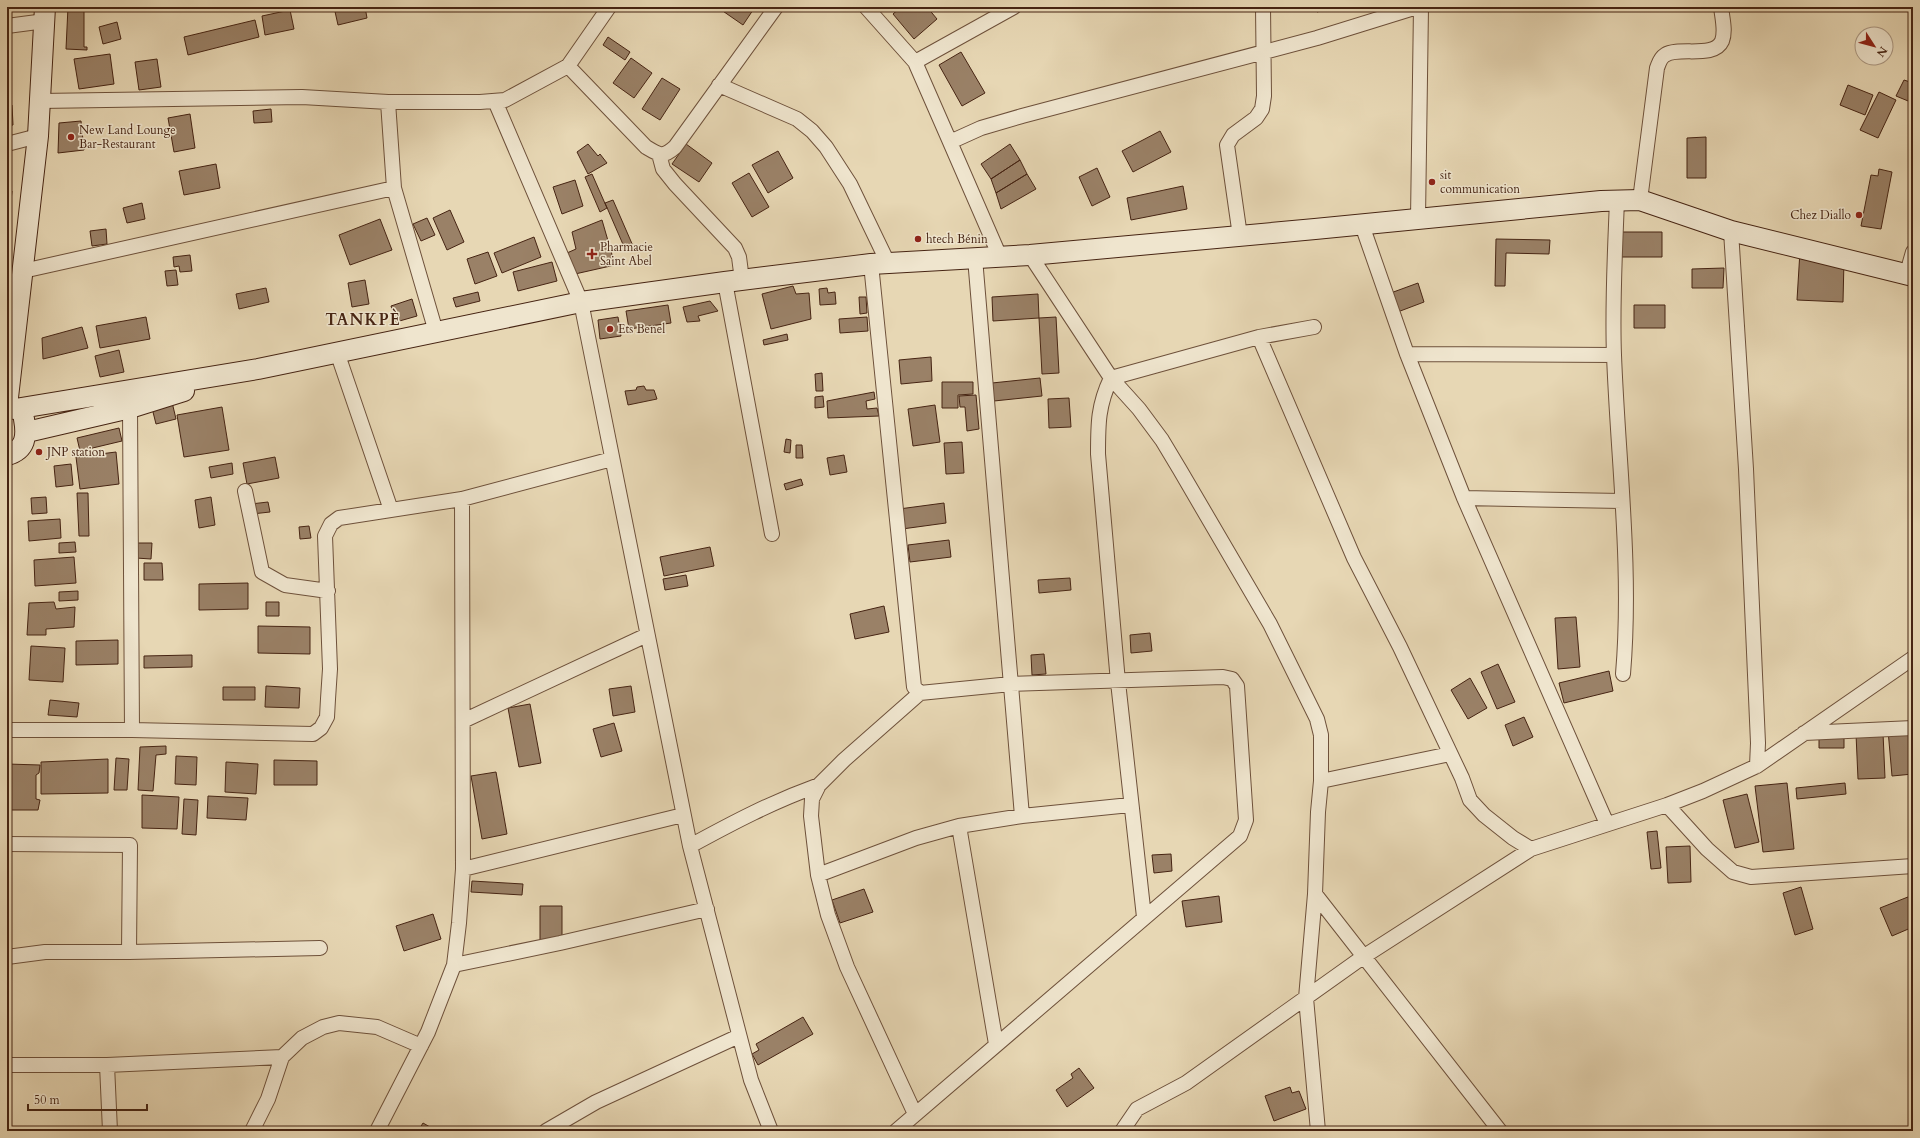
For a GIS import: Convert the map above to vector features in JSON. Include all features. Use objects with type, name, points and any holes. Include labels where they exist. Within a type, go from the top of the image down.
[{"type":"street","points":[[40,102],[302,97],[388,102],[505,100],[568,66],[609,7]]},
{"type":"street","points":[[568,66],[646,147],[659,154],[668,154],[675,147],[776,7]]},
{"type":"street","points":[[866,7],[914,62],[1000,257]]},
{"type":"street","points":[[914,62],[1014,7]]},
{"type":"street","points":[[1240,236],[1227,145],[1233,135],[1256,118],[1262,109],[1264,96],[1263,7]]},
{"type":"street","points":[[950,142],[981,128],[1001,122],[1317,38],[1417,7]]},
{"type":"street","points":[[1418,218],[1421,7]]},
{"type":"street","points":[[1640,200],[1657,68],[1660,59],[1665,54],[1710,50],[1718,47],[1723,40],[1721,7]]},
{"type":"street","points":[[7,26],[45,14],[38,136],[10,407]]},
{"type":"street","points":[[719,85],[797,119],[812,131],[826,147],[850,184],[879,264],[914,687],[920,693]]},
{"type":"street","points":[[495,101],[581,302],[690,846],[751,1080],[771,1131]]},
{"type":"street","points":[[388,102],[394,188],[436,332]]},
{"type":"street","points":[[7,144],[38,136]]},
{"type":"street","points":[[659,154],[663,169],[735,248],[739,257],[734,281],[772,534]]},
{"type":"street","points":[[23,271],[394,188]]},
{"type":"street","points":[[1617,200],[1614,355],[1622,501],[1626,632],[1623,674]]},
{"type":"street","points":[[10,407],[258,369],[581,302],[734,281],[879,264],[1030,255],[1617,200],[1640,200],[1731,231],[1910,275],[1913,252]]},
{"type":"street","points":[[1362,225],[1407,354],[1464,498],[1607,824]]},
{"type":"street","points":[[1731,231],[1747,477],[1758,744],[1757,766]]},
{"type":"street","points":[[1030,255],[1111,378],[1139,409],[1162,440],[1270,624],[1317,719],[1320,735],[1321,781],[1318,812],[1315,894],[1306,998],[1318,1131]]},
{"type":"street","points":[[975,258],[1022,816]]},
{"type":"street","points":[[1144,917],[1130,805],[1098,454],[1098,422],[1103,395],[1111,378],[1259,337],[1314,327]]},
{"type":"street","points":[[1259,337],[1354,558],[1400,647],[1470,800],[1496,826],[1531,849]]},
{"type":"street","points":[[337,352],[391,510]]},
{"type":"street","points":[[1407,354],[1614,355]]},
{"type":"street","points":[[27,432],[130,408],[258,369]]},
{"type":"street","points":[[7,455],[19,449],[24,442],[27,432],[24,419],[10,407]]},
{"type":"street","points":[[130,408],[132,730]]},
{"type":"street","points":[[7,730],[132,730],[313,734],[321,728],[327,718],[330,669],[325,536],[331,524],[339,518],[462,499],[612,459]]},
{"type":"street","points":[[245,491],[262,572],[285,585],[328,590]]},
{"type":"street","points":[[1464,498],[1622,501]]},
{"type":"street","points":[[377,1131],[422,1046],[454,965],[460,923],[463,869],[462,499]]},
{"type":"street","points":[[463,721],[647,635]]},
{"type":"street","points":[[1122,1131],[1137,1109],[1186,1083],[1363,957],[1531,849],[1668,804],[1703,791],[1757,766],[1913,658]]},
{"type":"street","points":[[896,1131],[1240,836],[1246,820],[1237,686],[1232,679],[1223,677],[1118,682],[1011,684],[920,693],[844,760],[819,785],[812,799],[812,816],[818,875],[828,916],[847,968],[915,1114]]},
{"type":"street","points":[[1804,733],[1913,728]]},
{"type":"street","points":[[1321,781],[1450,754]]},
{"type":"street","points":[[690,846],[749,813],[777,800],[819,785]]},
{"type":"street","points":[[1668,804],[1708,848],[1733,872],[1751,877],[1913,866]]},
{"type":"street","points":[[818,875],[916,838],[959,826],[1022,816],[1130,805]]},
{"type":"street","points":[[463,869],[683,815]]},
{"type":"street","points":[[959,826],[996,1044]]},
{"type":"street","points":[[7,844],[130,845],[129,952]]},
{"type":"street","points":[[1315,894],[1500,1131]]},
{"type":"street","points":[[454,965],[560,943],[707,909]]},
{"type":"street","points":[[7,957],[45,952],[129,952],[320,948]]},
{"type":"street","points":[[252,1131],[268,1100],[282,1057],[302,1038],[323,1027],[339,1023],[378,1027],[422,1046]]},
{"type":"street","points":[[546,1131],[596,1102],[739,1036]]},
{"type":"street","points":[[7,1066],[107,1065],[282,1057]]},
{"type":"street","points":[[107,1065],[110,1131]]},
{"type":"building","points":[[68,7],[84,7],[84,47],[87,47],[87,50],[66,49]]},
{"type":"building","points":[[334,7],[365,7],[367,18],[338,25]]},
{"type":"building","points":[[717,7],[755,7],[743,25]]},
{"type":"building","points":[[901,7],[927,7],[937,19],[914,39],[893,14]]},
{"type":"building","points":[[1315,7],[1334,7],[1317,12]]},
{"type":"building","points":[[290,10],[294,29],[265,35],[262,16]]},
{"type":"building","points":[[255,20],[259,37],[188,55],[184,37]]},
{"type":"building","points":[[117,22],[121,39],[103,44],[99,27]]},
{"type":"building","points":[[608,37],[630,52],[625,60],[603,45]]},
{"type":"building","points":[[961,52],[985,93],[962,106],[939,65]]},
{"type":"building","points":[[110,54],[114,84],[79,89],[74,59]]},
{"type":"building","points":[[631,58],[652,73],[634,98],[613,83]]},
{"type":"building","points":[[157,59],[161,87],[139,90],[135,62]]},
{"type":"building","points":[[662,78],[680,89],[660,120],[642,109]]},
{"type":"building","points":[[1904,80],[1913,83],[1913,103],[1896,96]]},
{"type":"building","points":[[1848,85],[1873,95],[1865,115],[1840,105]]},
{"type":"building","points":[[1879,92],[1896,100],[1878,138],[1860,130]]},
{"type":"building","points":[[12,105],[13,125],[7,126],[7,106]]},
{"type":"building","points":[[271,109],[272,122],[254,123],[253,111]]},
{"type":"building","points":[[190,114],[195,148],[174,152],[168,118]]},
{"type":"building","name":"New Land Lounge Bar-Restaurant","points":[[81,121],[84,150],[58,153],[59,123]]},
{"type":"building","points":[[1160,131],[1171,152],[1133,172],[1122,151]]},
{"type":"building","points":[[1706,137],[1706,178],[1687,178],[1687,138]]},
{"type":"building","points":[[588,144],[598,156],[600,154],[607,163],[588,174],[577,152]]},
{"type":"building","points":[[686,144],[712,163],[699,182],[672,164]]},
{"type":"building","points":[[1010,144],[1020,160],[991,179],[981,164]]},
{"type":"building","points":[[778,151],[793,178],[768,193],[752,165]]},
{"type":"building","points":[[1020,160],[1027,174],[996,193],[991,179]]},
{"type":"building","points":[[216,164],[220,188],[184,195],[179,171]]},
{"type":"building","points":[[1097,168],[1110,197],[1092,206],[1079,177]]},
{"type":"building","points":[[1879,169],[1892,172],[1881,229],[1861,226],[1871,175],[1878,176]]},
{"type":"building","points":[[749,173],[769,207],[752,217],[732,183]]},
{"type":"building","points":[[592,174],[607,208],[600,212],[585,177]]},
{"type":"building","points":[[1027,174],[1036,189],[1001,209],[996,193]]},
{"type":"building","points":[[575,180],[583,206],[562,214],[553,187]]},
{"type":"building","points":[[1183,186],[1187,209],[1131,220],[1127,198]]},
{"type":"building","points":[[7,191],[12,191],[11,201],[7,201]]},
{"type":"building","points":[[613,200],[633,246],[625,249],[605,203]]},
{"type":"building","points":[[142,203],[145,219],[127,223],[123,208]]},
{"type":"building","points":[[450,210],[464,242],[447,250],[433,218]]},
{"type":"building","points":[[427,218],[435,235],[421,241],[413,224]]},
{"type":"building","points":[[380,219],[392,250],[350,265],[339,235]]},
{"type":"building","points":[[602,220],[615,265],[575,274],[567,253],[576,249],[572,232]]},
{"type":"building","points":[[106,229],[107,244],[92,246],[90,231]]},
{"type":"building","points":[[1620,232],[1662,232],[1662,257],[1619,257]]},
{"type":"building","points":[[534,237],[541,257],[502,273],[494,253]]},
{"type":"building","points":[[1496,239],[1550,240],[1549,254],[1506,253],[1505,286],[1495,286]]},
{"type":"building","points":[[1800,251],[1844,260],[1843,302],[1797,300]]},
{"type":"building","points":[[488,252],[497,276],[475,284],[467,259]]},
{"type":"building","points":[[190,255],[192,271],[180,272],[179,266],[174,267],[173,257]]},
{"type":"building","points":[[552,262],[557,281],[518,291],[513,272]]},
{"type":"building","points":[[1724,268],[1723,288],[1692,288],[1692,269]]},
{"type":"building","points":[[176,270],[178,285],[167,286],[165,271]]},
{"type":"building","points":[[365,280],[369,304],[352,307],[348,283]]},
{"type":"building","points":[[1418,283],[1424,302],[1395,313],[1388,294]]},
{"type":"building","points":[[793,286],[796,294],[809,293],[811,319],[771,329],[762,294]]},
{"type":"building","points":[[266,288],[269,302],[239,309],[236,294]]},
{"type":"building","points":[[827,288],[828,293],[835,292],[836,304],[820,305],[819,289]]},
{"type":"building","points":[[478,292],[480,301],[456,307],[453,298]]},
{"type":"building","points":[[1038,294],[1039,318],[993,321],[992,297]]},
{"type":"building","points":[[859,297],[866,297],[867,313],[860,314]]},
{"type":"building","points":[[412,299],[417,316],[396,322],[391,306]]},
{"type":"building","points":[[710,301],[718,311],[698,316],[700,321],[687,322],[683,307]]},
{"type":"building","points":[[668,305],[671,323],[629,329],[626,311]]},
{"type":"building","points":[[1634,305],[1665,305],[1665,328],[1634,328]]},
{"type":"building","points":[[146,317],[150,339],[100,348],[96,326]]},
{"type":"building","points":[[618,317],[621,336],[600,339],[598,320]]},
{"type":"building","points":[[867,317],[868,331],[840,333],[839,319]]},
{"type":"building","points":[[1056,317],[1059,373],[1042,374],[1039,318]]},
{"type":"building","points":[[82,327],[88,348],[43,359],[42,338]]},
{"type":"building","points":[[787,334],[788,340],[764,345],[763,340]]},
{"type":"building","points":[[119,350],[124,372],[100,377],[95,356]]},
{"type":"building","points":[[931,357],[932,381],[901,384],[899,360]]},
{"type":"building","points":[[822,373],[823,391],[816,391],[815,374]]},
{"type":"building","points":[[1040,378],[1042,396],[994,401],[992,383]]},
{"type":"building","points":[[942,382],[973,382],[973,394],[958,395],[958,408],[942,408]]},
{"type":"building","points":[[644,386],[646,390],[654,390],[657,399],[628,405],[625,391],[636,390],[637,387]]},
{"type":"building","points":[[874,392],[875,399],[866,401],[867,409],[877,408],[879,416],[828,418],[827,401]]},
{"type":"building","points":[[976,395],[979,429],[967,431],[965,407],[960,407],[959,396]]},
{"type":"building","points":[[823,396],[824,407],[815,408],[815,397]]},
{"type":"building","points":[[1069,398],[1071,427],[1049,428],[1048,399]]},
{"type":"building","points":[[172,402],[176,419],[156,424],[152,408]]},
{"type":"building","points":[[935,405],[940,442],[913,446],[908,409]]},
{"type":"building","points":[[222,407],[229,450],[184,457],[177,415]]},
{"type":"building","points":[[119,428],[122,441],[80,451],[77,438]]},
{"type":"building","points":[[786,439],[791,440],[790,453],[784,452]]},
{"type":"building","points":[[962,442],[964,473],[946,474],[944,443]]},
{"type":"building","points":[[796,445],[802,445],[803,458],[796,458]]},
{"type":"building","points":[[116,452],[119,484],[80,489],[76,457]]},
{"type":"building","points":[[844,455],[847,472],[830,475],[827,458]]},
{"type":"building","points":[[275,457],[279,478],[247,484],[243,463]]},
{"type":"building","points":[[232,463],[233,474],[211,478],[209,467]]},
{"type":"building","points":[[71,464],[73,485],[56,487],[54,466]]},
{"type":"building","points":[[801,479],[803,485],[786,490],[784,484]]},
{"type":"building","points":[[77,493],[88,493],[89,536],[79,536]]},
{"type":"building","points":[[46,497],[47,513],[32,514],[31,498]]},
{"type":"building","points":[[211,497],[215,525],[199,528],[195,500]]},
{"type":"building","points":[[268,502],[270,512],[252,514],[251,504]]},
{"type":"building","points":[[944,503],[946,523],[902,529],[899,509]]},
{"type":"building","points":[[60,519],[61,538],[29,541],[28,521]]},
{"type":"building","points":[[309,526],[311,538],[300,539],[299,527]]},
{"type":"building","points":[[949,540],[951,557],[910,562],[908,545]]},
{"type":"building","points":[[75,542],[76,552],[59,553],[59,543]]},
{"type":"building","points":[[136,543],[152,543],[151,559],[136,558]]},
{"type":"building","points":[[710,547],[714,566],[664,576],[660,557]]},
{"type":"building","points":[[74,557],[76,583],[35,586],[34,560]]},
{"type":"building","points":[[144,563],[162,563],[163,580],[144,580]]},
{"type":"building","points":[[686,575],[688,586],[665,590],[663,579]]},
{"type":"building","points":[[1070,578],[1071,590],[1039,593],[1038,580]]},
{"type":"building","points":[[248,583],[248,609],[199,610],[199,584]]},
{"type":"building","points":[[78,591],[78,600],[59,601],[59,592]]},
{"type":"building","points":[[54,602],[56,609],[75,607],[74,627],[46,629],[46,635],[27,635],[29,603]]},
{"type":"building","points":[[266,602],[279,602],[279,616],[266,616]]},
{"type":"building","points":[[884,606],[889,632],[855,639],[850,614]]},
{"type":"building","points":[[1576,617],[1580,667],[1558,669],[1555,618]]},
{"type":"building","points":[[258,626],[310,627],[310,654],[258,653]]},
{"type":"building","points":[[1150,633],[1152,651],[1131,653],[1130,635]]},
{"type":"building","points":[[118,640],[118,664],[76,665],[76,641]]},
{"type":"building","points":[[31,646],[65,648],[63,682],[29,680]]},
{"type":"building","points":[[1044,654],[1046,674],[1032,675],[1031,655]]},
{"type":"building","points":[[192,655],[192,667],[144,668],[144,656]]},
{"type":"building","points":[[1498,664],[1515,702],[1497,709],[1481,672]]},
{"type":"building","points":[[1609,671],[1613,691],[1564,703],[1559,683]]},
{"type":"building","points":[[1470,678],[1487,708],[1468,719],[1451,690]]},
{"type":"building","points":[[266,686],[300,688],[299,708],[265,707]]},
{"type":"building","points":[[631,686],[635,712],[613,716],[609,689]]},
{"type":"building","points":[[223,687],[255,687],[255,700],[223,700]]},
{"type":"building","points":[[50,700],[79,703],[77,717],[48,715]]},
{"type":"building","points":[[530,704],[541,763],[519,767],[508,708]]},
{"type":"building","points":[[1524,717],[1533,737],[1513,746],[1505,725]]},
{"type":"building","points":[[614,723],[622,751],[601,757],[593,729]]},
{"type":"building","points":[[1888,730],[1913,735],[1913,774],[1892,776]]},
{"type":"building","points":[[1819,731],[1844,731],[1844,748],[1819,748]]},
{"type":"building","points":[[1883,733],[1885,778],[1858,779],[1856,734]]},
{"type":"building","points":[[166,746],[166,754],[156,755],[153,791],[138,790],[140,747]]},
{"type":"building","points":[[176,756],[197,757],[196,785],[175,784]]},
{"type":"building","points":[[116,758],[129,759],[127,790],[114,790]]},
{"type":"building","points":[[108,759],[108,793],[41,794],[41,762]]},
{"type":"building","points":[[274,760],[317,761],[317,785],[274,785]]},
{"type":"building","points":[[226,762],[258,764],[256,794],[225,792]]},
{"type":"building","points":[[7,764],[40,765],[39,773],[36,775],[36,799],[40,800],[38,810],[7,810]]},
{"type":"building","points":[[496,772],[507,834],[482,839],[471,776]]},
{"type":"building","points":[[1787,783],[1794,849],[1763,852],[1755,786]]},
{"type":"building","points":[[1845,783],[1846,794],[1797,799],[1796,788]]},
{"type":"building","points":[[1747,794],[1759,842],[1735,848],[1723,800]]},
{"type":"building","points":[[142,795],[179,797],[177,829],[142,828]]},
{"type":"building","points":[[208,796],[248,798],[246,820],[207,818]]},
{"type":"building","points":[[184,799],[198,800],[196,835],[182,834]]},
{"type":"building","points":[[1657,831],[1661,868],[1651,869],[1647,832]]},
{"type":"building","points":[[1690,846],[1691,882],[1668,883],[1666,847]]},
{"type":"building","points":[[1171,854],[1172,871],[1154,873],[1152,855]]},
{"type":"building","points":[[472,881],[523,884],[522,895],[471,892]]},
{"type":"building","points":[[1801,887],[1813,929],[1795,935],[1783,893]]},
{"type":"building","points":[[864,889],[873,912],[840,923],[832,900]]},
{"type":"building","points":[[1913,895],[1913,927],[1892,936],[1880,908]]},
{"type":"building","points":[[1219,896],[1222,922],[1186,927],[1182,901]]},
{"type":"building","points":[[540,906],[562,906],[562,940],[540,941]]},
{"type":"building","points":[[433,914],[441,939],[404,951],[396,926]]},
{"type":"building","points":[[803,1017],[813,1034],[758,1065],[752,1054],[759,1050],[756,1044]]},
{"type":"building","points":[[1079,1068],[1094,1088],[1067,1107],[1056,1090],[1073,1078],[1071,1074]]},
{"type":"building","points":[[1290,1087],[1292,1093],[1299,1091],[1306,1109],[1274,1121],[1265,1096]]},
{"type":"building","points":[[423,1123],[437,1131],[418,1131]]},
{"type":"building","points":[[720,1127],[722,1131],[713,1131]]},
{"type":"place","name":"New Land Lounge Bar-Restaurant","points":[[71,137]]},
{"type":"place","name":"sit communication","points":[[1432,182]]},
{"type":"place","name":"Chez Diallo","points":[[1859,215]]},
{"type":"place","name":"htech Bénin","points":[[918,239]]},
{"type":"place","name":"Pharmacie Saint Abel","points":[[592,254]]},
{"type":"place","name":"Ets Benel","points":[[610,329]]},
{"type":"place","name":"JNP station","points":[[39,452]]},
{"type":"district","name":"TANKPÈ","points":[[363,320]]}]
